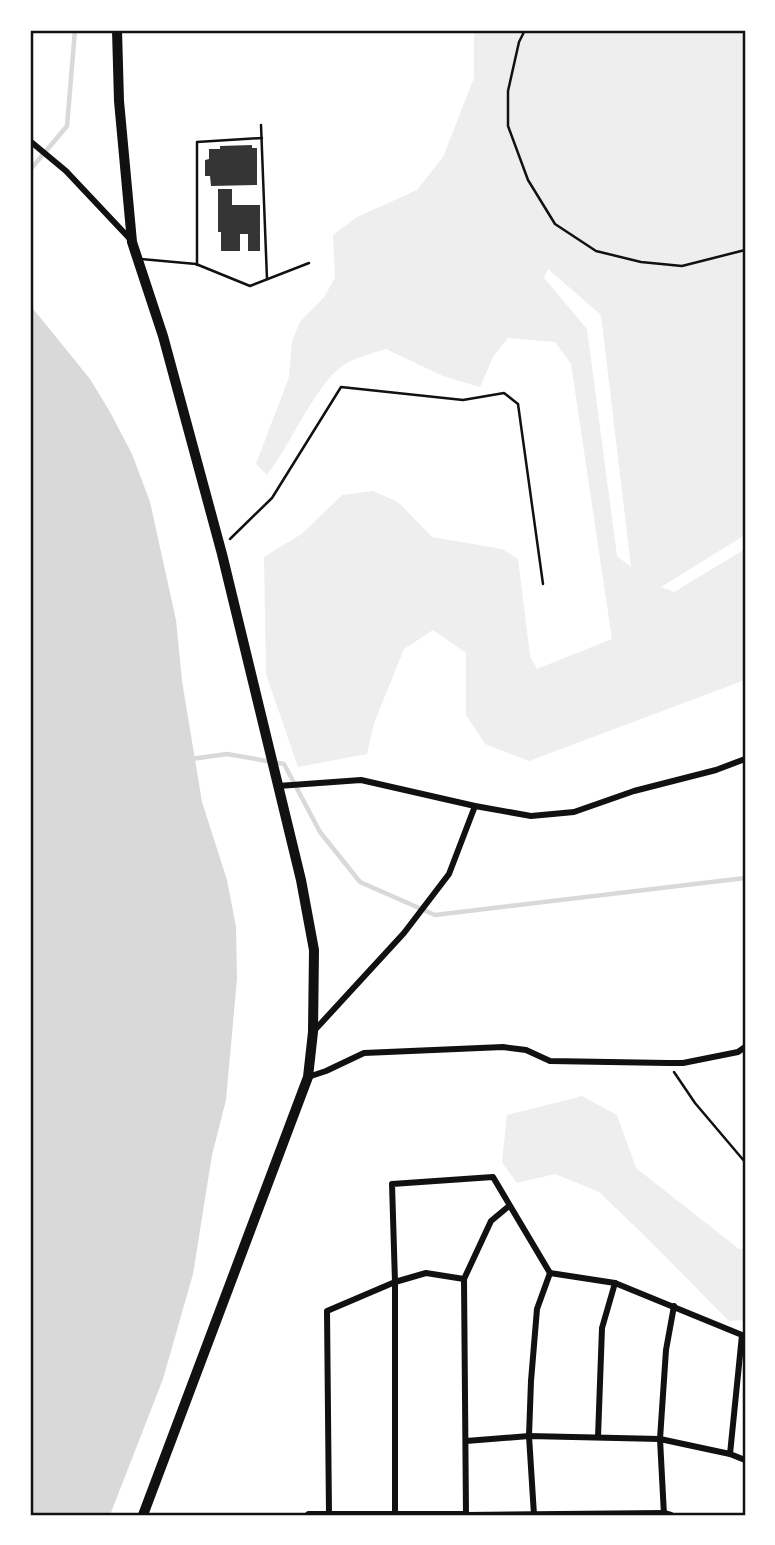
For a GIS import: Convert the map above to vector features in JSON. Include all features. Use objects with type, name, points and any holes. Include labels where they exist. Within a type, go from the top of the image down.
[{"type":"main road","points":[[117,30],[119,102],[132,242],[163,336],[220,548],[300,880],[314,950],[313,1032],[308,1077],[143,1515]]},
{"type":"street","points":[[30,141],[66,171],[132,242]]},
{"type":"street","points":[[278,786],[361,780],[531,816],[574,812],[634,791],[716,770],[745,759]]},
{"type":"street","points":[[313,1032],[404,933],[450,874],[475,806]]},
{"type":"street","points":[[308,1077],[364,1053],[503,1047],[526,1050],[550,1061],[683,1063],[738,1052],[745,1047]]},
{"type":"street","points":[[396,1515],[392,1184],[493,1177],[550,1273],[615,1283],[742,1335],[730,1454]]},
{"type":"street","points":[[466,1515],[464,1279],[491,1221],[509,1206]]},
{"type":"street","points":[[329,1515],[327,1311],[395,1282],[426,1273],[464,1279]]},
{"type":"street","points":[[534,1515],[529,1436],[537,1309],[550,1273]]},
{"type":"street","points":[[598,1437],[602,1328],[615,1283]]},
{"type":"street","points":[[309,1515],[666,1514],[660,1439],[666,1350],[674,1306]]},
{"type":"street","points":[[466,1441],[529,1436],[660,1439],[730,1454],[745,1460]]},
{"type":"lane","points":[[525,30],[519,42],[508,91],[508,126],[528,180],[555,224],[596,251],[641,262],[682,266],[745,250]]},
{"type":"lane","points":[[261,125],[267,279]]},
{"type":"lane","points":[[197,265],[197,142],[262,138]]},
{"type":"lane","points":[[138,259],[197,265],[250,286],[309,263]]},
{"type":"path","points":[[220,548],[272,498],[341,387],[463,400],[503,393],[518,404],[543,584]]},
{"type":"path","points":[[668,1063],[695,1103],[745,1162]]},
{"type":"shaded area","points":[[474,30],[745,30],[745,535],[661,587],[674,592],[745,549],[745,680],[529,761],[485,744],[466,715],[466,653],[433,630],[404,649],[374,723],[367,754],[298,767],[266,674],[264,557],[303,533],[342,495],[373,491],[398,502],[432,537],[502,549],[518,559],[530,656],[537,669],[612,639],[571,364],[555,342],[508,338],[493,357],[480,387],[443,376],[386,349],[355,359],[335,372],[324,384],[267,475],[256,464],[289,377],[292,341],[300,322],[324,297],[335,278],[333,235],[357,217],[417,190],[443,157],[474,78]],"holes":[[[548,269],[601,315],[631,567],[617,556],[587,329],[544,278]]]},
{"type":"shaded area","points":[[30,305],[90,379],[132,454],[150,502],[176,620],[182,681],[202,802],[227,880],[236,927],[237,979],[226,1100],[212,1155],[193,1274],[163,1379],[110,1515],[30,1515]]},
{"type":"shaded area","points":[[582,1096],[617,1115],[636,1168],[739,1249],[745,1249],[745,1320],[729,1321],[599,1192],[555,1174],[517,1183],[502,1162],[507,1115]]},
{"type":"building","points":[[252,145],[252,148],[257,148],[257,185],[211,186],[210,176],[205,176],[205,160],[209,159],[209,149]]},
{"type":"building","points":[[218,189],[232,189],[232,205],[260,205],[260,251],[248,251],[248,234],[240,234],[240,251],[221,251]]},
{"type":"waterway","points":[[30,170],[67,126],[75,30]]},
{"type":"waterway","points":[[191,759],[227,754],[284,764],[320,832],[360,882],[435,915],[745,878]]}]
